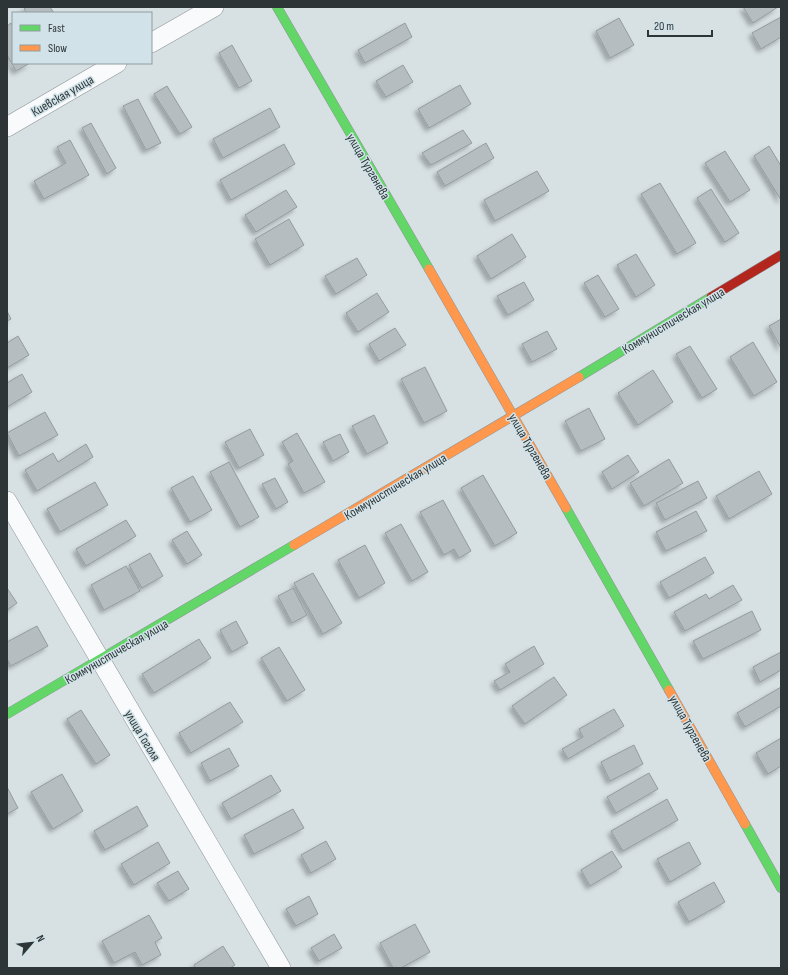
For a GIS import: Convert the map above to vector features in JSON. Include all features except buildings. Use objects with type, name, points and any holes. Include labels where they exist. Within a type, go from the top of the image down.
[{"type":"street","points":[[152,42],[214,7]]},
{"type":"street","name":"улица Тургенева","points":[[277,7],[514,416],[781,888]]},
{"type":"street","name":"Киевская улица","points":[[7,127],[115,64]]},
{"type":"street","name":"Коммунистическая улица","points":[[7,714],[100,661],[514,416],[781,255]]},
{"type":"street","name":"улица Гоголя","points":[[7,501],[281,968]]},
{"type":"traffic: fast","points":[[277,7],[429,269]]},
{"type":"traffic: fast","points":[[579,377],[711,297]]},
{"type":"traffic: fast","points":[[566,508],[669,690]]},
{"type":"traffic: fast","points":[[7,714],[294,545]]},
{"type":"traffic: fast","points":[[745,824],[781,888]]},
{"type":"traffic: slow","points":[[429,269],[566,508]]},
{"type":"traffic: slow","points":[[294,545],[579,377]]},
{"type":"traffic: slow","points":[[669,690],[745,824]]},
{"type":"traffic: jam","points":[[711,297],[781,255]]}]
